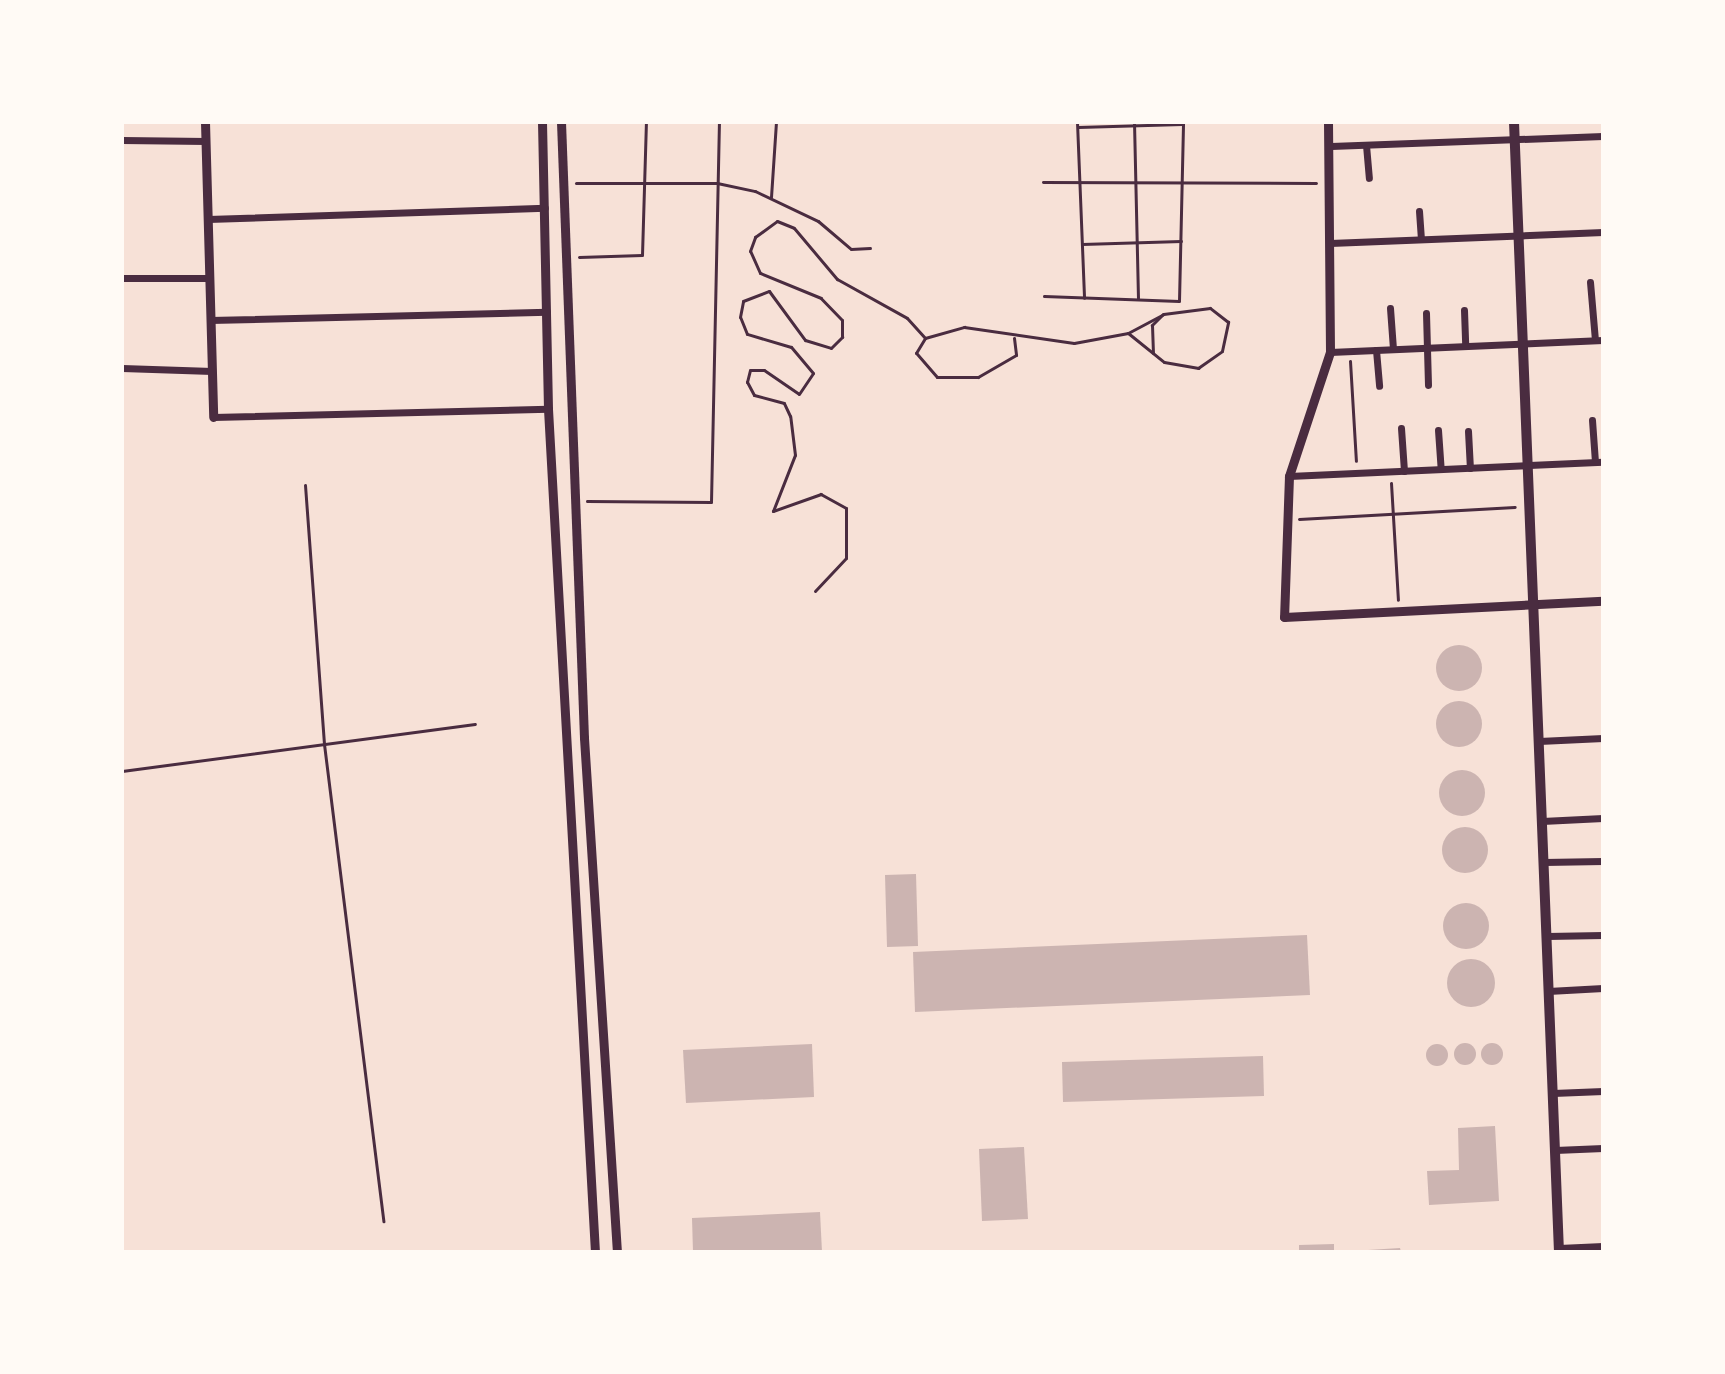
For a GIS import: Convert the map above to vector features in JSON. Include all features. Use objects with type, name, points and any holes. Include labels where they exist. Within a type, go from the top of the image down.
[{"type":"main road","points":[[1514,122],[1559,1250]]},
{"type":"street","points":[[207,122],[213,417],[548,409]]},
{"type":"street","points":[[542,122],[548,409],[595,1252]]},
{"type":"street","points":[[561,122],[573,501],[617,1252]]},
{"type":"street","points":[[1328,122],[1331,146],[1330,352],[1289,476],[1284,617],[1603,601]]},
{"type":"street","points":[[1331,146],[1603,136]]},
{"type":"street","points":[[122,140],[206,141]]},
{"type":"street","points":[[1366,145],[1369,178]]},
{"type":"street","points":[[208,219],[545,208]]},
{"type":"street","points":[[1419,211],[1421,239]]},
{"type":"street","points":[[1330,243],[1603,232]]},
{"type":"street","points":[[122,278],[209,278]]},
{"type":"street","points":[[1330,352],[1599,340],[1590,282]]},
{"type":"street","points":[[1390,308],[1393,349]]},
{"type":"street","points":[[1464,310],[1465,346]]},
{"type":"street","points":[[210,320],[547,312]]},
{"type":"street","points":[[1426,313],[1428,385]]},
{"type":"street","points":[[1376,350],[1379,386]]},
{"type":"street","points":[[122,368],[212,371]]},
{"type":"street","points":[[1289,476],[1599,462],[1592,420]]},
{"type":"street","points":[[1401,428],[1404,471]]},
{"type":"street","points":[[1438,430],[1441,469]]},
{"type":"street","points":[[1468,431],[1470,468]]},
{"type":"street","points":[[1539,741],[1603,738]]},
{"type":"street","points":[[1542,821],[1603,818]]},
{"type":"street","points":[[1544,862],[1603,861]]},
{"type":"street","points":[[1547,936],[1603,935]]},
{"type":"street","points":[[1548,991],[1603,988]]},
{"type":"street","points":[[1553,1093],[1603,1091]]},
{"type":"street","points":[[1555,1150],[1603,1148]]},
{"type":"street","points":[[1559,1250],[1603,1247]]},
{"type":"lane","points":[[305,485],[324,744],[383,1221]]},
{"type":"lane","points":[[122,771],[475,724]]},
{"type":"path","points":[[579,257],[642,255],[646,122]]},
{"type":"path","points":[[573,501],[711,502],[719,122]]},
{"type":"path","points":[[771,197],[776,122]]},
{"type":"path","points":[[1134,123],[1138,300]]},
{"type":"path","points":[[1044,296],[1084,298],[1138,300],[1179,301],[1183,123],[1078,124],[1084,298]]},
{"type":"path","points":[[1043,182],[1330,183]]},
{"type":"path","points":[[576,183],[717,183],[771,197],[851,249],[870,248]]},
{"type":"path","points":[[815,591],[846,558],[846,508],[821,494],[773,511],[795,455],[790,416],[784,403],[754,395],[747,382],[750,370],[764,370],[799,394],[813,373],[791,347],[747,334],[740,317],[743,301],[769,291],[805,340],[831,348],[842,337],[842,320],[821,298],[760,273],[750,251],[755,237],[777,221],[794,228],[837,279],[907,318],[925,338]]},
{"type":"path","points":[[1082,244],[1181,241]]},
{"type":"path","points":[[1014,338],[1016,355],[1006,365],[955,379],[923,369],[916,353],[925,338],[964,327],[1014,338],[1074,343],[1128,333],[1163,314],[1210,308],[1228,322],[1228,338],[1198,368],[1153,353],[1128,333]]},
{"type":"path","points":[[1153,353],[1152,325],[1163,314]]},
{"type":"path","points":[[1350,351],[1356,473]]},
{"type":"path","points":[[1390,471],[1398,611]]},
{"type":"path","points":[[1288,520],[1530,506]]},
{"type":"building","points":[[1459,645],[1476,651],[1482,668],[1476,685],[1459,691],[1442,685],[1436,668],[1442,651]]},
{"type":"building","points":[[1459,701],[1476,707],[1482,724],[1476,741],[1459,747],[1442,741],[1436,724],[1442,707]]},
{"type":"building","points":[[1462,770],[1479,776],[1485,793],[1479,810],[1462,816],[1445,810],[1439,793],[1445,776]]},
{"type":"building","points":[[1465,827],[1482,833],[1488,850],[1482,867],[1465,873],[1448,867],[1442,850],[1448,833]]},
{"type":"building","points":[[916,874],[918,946],[887,947],[885,875]]},
{"type":"building","points":[[1466,903],[1483,909],[1489,926],[1483,943],[1466,949],[1449,943],[1443,926],[1449,909]]},
{"type":"building","points":[[1307,935],[1310,995],[915,1012],[913,952]]},
{"type":"building","points":[[1471,959],[1488,966],[1495,983],[1488,1000],[1471,1007],[1454,1000],[1447,983],[1454,966]]},
{"type":"building","points":[[1465,1043],[1473,1046],[1476,1054],[1473,1062],[1465,1065],[1457,1062],[1454,1054],[1457,1046]]},
{"type":"building","points":[[1492,1043],[1500,1046],[1503,1054],[1500,1062],[1492,1065],[1484,1062],[1481,1054],[1484,1046]]},
{"type":"building","points":[[812,1044],[814,1097],[686,1103],[683,1050]]},
{"type":"building","points":[[1437,1044],[1445,1047],[1448,1055],[1445,1063],[1437,1066],[1429,1063],[1426,1055],[1429,1047]]},
{"type":"building","points":[[1263,1056],[1264,1096],[1063,1102],[1062,1062]]},
{"type":"building","points":[[1495,1126],[1499,1201],[1429,1205],[1427,1171],[1459,1170],[1458,1128]]},
{"type":"building","points":[[1024,1147],[1028,1219],[982,1221],[979,1149]]},
{"type":"building","points":[[820,1212],[822,1252],[693,1252],[692,1218]]},
{"type":"building","points":[[1334,1244],[1334,1252],[1299,1252],[1299,1245]]},
{"type":"building","points":[[1400,1248],[1401,1252],[1368,1252],[1368,1250]]}]
